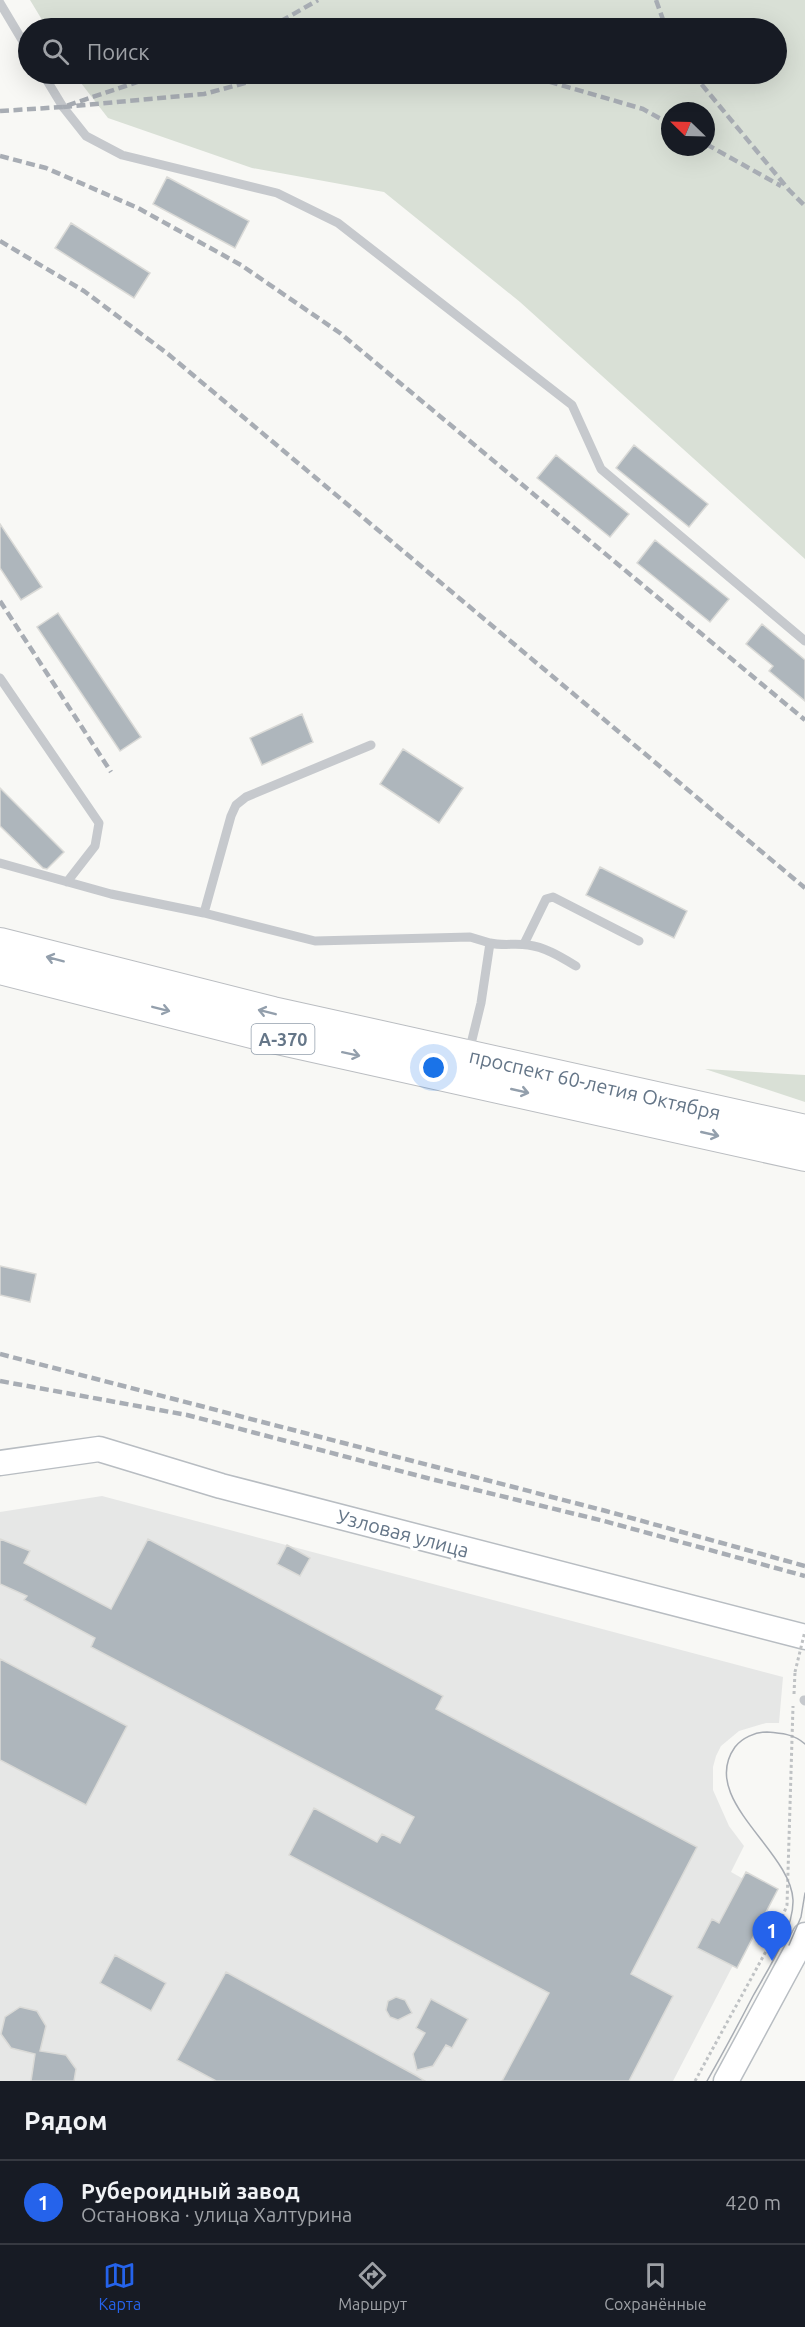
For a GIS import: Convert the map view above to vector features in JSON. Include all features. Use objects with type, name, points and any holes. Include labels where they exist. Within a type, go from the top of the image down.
[{"type":"highway","name":"проспект 60-летия Октября","points":[[0,944],[273,1013],[465,1067],[805,1155]]},
{"type":"highway","name":"проспект 60-летия Октября","points":[[0,968],[268,1036],[465,1067],[805,1131]]},
{"type":"street","name":"Узловая улица","points":[[0,1463],[99,1449],[221,1486],[805,1637]]},
{"type":"street","points":[[726,2081],[805,1935]]},
{"type":"lane","points":[[0,3],[18,33]]},
{"type":"lane","points":[[49,84],[63,107],[86,136],[122,155],[277,193],[339,223],[572,405],[601,469],[805,641]]},
{"type":"lane","points":[[0,678],[99,823],[95,846],[67,882]]},
{"type":"lane","points":[[204,913],[236,805],[246,797],[371,745]]},
{"type":"lane","points":[[0,863],[111,894],[204,913],[315,941],[470,937],[490,943],[524,944],[547,950],[576,966]]},
{"type":"lane","points":[[524,944],[546,900],[553,897],[639,941]]},
{"type":"lane","points":[[465,1067],[481,1003],[490,943]]},
{"type":"path","points":[[795,1672],[805,1631]]},
{"type":"path","points":[[695,2081],[776,1933],[787,1905],[793,1712]]},
{"type":"shaded area","points":[[30,0],[805,0],[805,559],[520,302],[384,192],[252,168],[108,118],[82,84],[787,84],[787,18],[41,18]]},
{"type":"shaded area","points":[[705,1069],[805,1075],[805,1102]]},
{"type":"shaded area","points":[[102,1496],[783,1677],[779,1723],[766,1723],[739,1731],[721,1746],[713,1767],[713,1790],[729,1826],[744,1846],[731,1872],[770,1894],[673,2081],[0,2081],[0,1512]]},
{"type":"building","points":[[167,177],[249,221],[235,248],[153,204]]},
{"type":"building","points":[[71,223],[150,273],[134,298],[55,248]]},
{"type":"building","points":[[634,445],[708,504],[689,527],[616,468]]},
{"type":"building","points":[[556,455],[629,514],[610,537],[537,478]]},
{"type":"building","points":[[0,524],[42,587],[21,600],[0,568]]},
{"type":"building","points":[[655,540],[729,599],[710,622],[637,563]]},
{"type":"building","points":[[58,613],[141,737],[120,751],[37,627]]},
{"type":"building","points":[[762,624],[805,660],[805,701],[769,671],[773,666],[746,644]]},
{"type":"building","points":[[302,714],[313,742],[262,765],[250,738]]},
{"type":"building","points":[[403,749],[463,788],[439,823],[380,784]]},
{"type":"building","points":[[0,788],[64,852],[47,869],[43,868],[0,826]]},
{"type":"building","points":[[600,867],[687,911],[674,938],[586,895]]},
{"type":"building","points":[[0,1266],[36,1274],[30,1302],[0,1295]]},
{"type":"building","points":[[0,1539],[30,1551],[24,1563],[111,1609],[148,1539],[443,1696],[436,1709],[697,1847],[631,1974],[673,1996],[629,2081],[502,2081],[549,1993],[289,1855],[314,1808],[377,1842],[382,1834],[400,1843],[414,1817],[91,1647],[95,1638],[24,1600],[27,1596],[0,1584]]},
{"type":"building","points":[[287,1545],[310,1558],[300,1576],[277,1564]]},
{"type":"building","points":[[0,1659],[127,1726],[86,1805],[0,1760]]},
{"type":"building","points":[[746,1872],[778,1889],[737,1968],[697,1948],[712,1919],[719,1923]]},
{"type":"building","points":[[115,1955],[166,1983],[151,2011],[100,1983]]},
{"type":"building","points":[[226,1972],[425,2081],[216,2081],[177,2060]]},
{"type":"building","points":[[396,1997],[405,2000],[412,2013],[398,2020],[390,2017],[386,2010],[388,2001]]},
{"type":"building","points":[[431,1999],[468,2019],[452,2048],[446,2045],[433,2066],[417,2070],[413,2054],[425,2033],[416,2028]]},
{"type":"building","points":[[20,2007],[37,2011],[46,2026],[40,2051],[66,2055],[76,2069],[74,2081],[31,2081],[35,2054],[11,2048],[1,2034],[5,2017]]},
{"type":"tram line","points":[[707,2081],[779,1950],[789,1924],[793,1900],[788,1881],[778,1862],[737,1805],[728,1786],[727,1766],[735,1747],[753,1734],[767,1732],[787,1735],[805,1744]]},
{"type":"tram line","points":[[789,1945],[801,1917],[805,1893]]},
{"type":"railway","points":[[286,18],[318,0]]},
{"type":"railway","points":[[656,0],[662,18]]},
{"type":"railway","points":[[0,111],[63,107],[131,84]]},
{"type":"railway","points":[[63,107],[204,94],[242,84]]},
{"type":"railway","points":[[557,84],[643,109],[661,119]]},
{"type":"railway","points":[[701,84],[789,190],[805,206]]},
{"type":"railway","points":[[715,149],[781,186]]},
{"type":"railway","points":[[0,156],[46,168],[138,208],[241,265],[340,333],[805,720]]},
{"type":"railway","points":[[0,241],[84,291],[168,354],[805,888]]},
{"type":"railway","points":[[0,601],[111,772]]},
{"type":"railway","points":[[0,1354],[606,1511],[805,1566]]},
{"type":"railway","points":[[0,1381],[187,1415],[427,1478],[604,1521],[805,1576]]},
{"type":"place","name":"Рубероидный завод","points":[[772,1961]]}]
